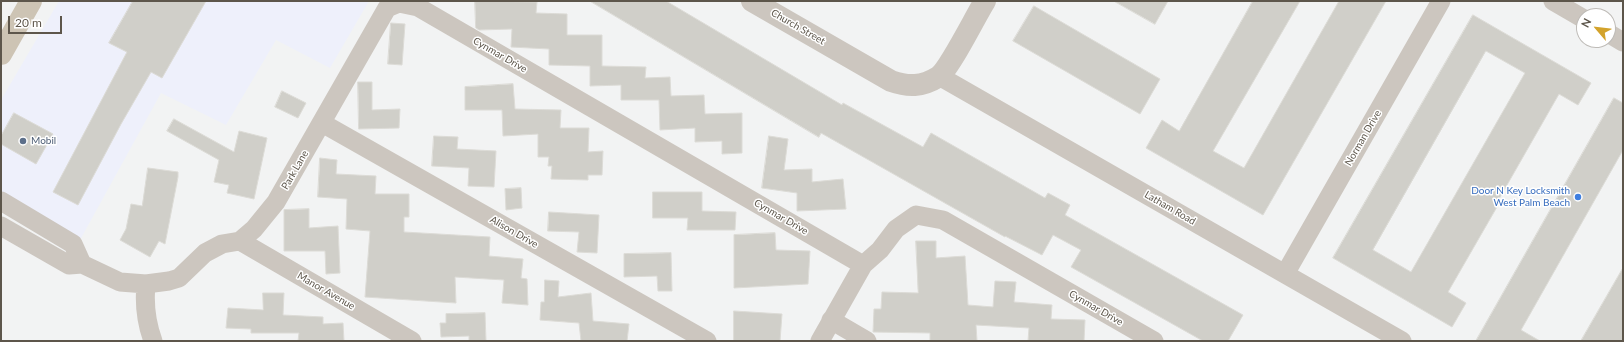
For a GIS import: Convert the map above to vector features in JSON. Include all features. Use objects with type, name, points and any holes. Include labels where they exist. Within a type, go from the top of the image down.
[{"type":"main road","points":[[1,54],[31,1]]},
{"type":"street","name":"Church Street","points":[[752,1],[891,81],[904,86],[917,86],[939,76]]},
{"type":"street","points":[[939,76],[948,66],[985,1]]},
{"type":"street","name":"Norman Drive","points":[[1285,274],[1441,1]]},
{"type":"street","points":[[1553,1],[1576,14]]},
{"type":"street","name":"Park Lane","points":[[240,241],[254,229],[276,202],[387,8],[399,3]]},
{"type":"street","name":"Cynmar Drive","points":[[399,3],[418,7],[863,265],[880,250],[896,229],[916,215],[943,220],[1154,341]]},
{"type":"street","name":"Latham Road","points":[[939,76],[1402,341]]},
{"type":"street","name":"Alison Drive","points":[[322,123],[707,341]]},
{"type":"street","points":[[1,201],[73,244],[82,264]]},
{"type":"street","points":[[1,226],[69,266],[82,264],[120,282],[146,284],[179,278],[205,253],[222,244],[240,241]]},
{"type":"street","name":"Manor Avenue","points":[[240,241],[412,341]]},
{"type":"street","points":[[820,341],[863,265]]},
{"type":"street","points":[[146,284],[144,303],[148,329],[153,341]]},
{"type":"street","points":[[831,320],[867,341]]},
{"type":"shaded area","points":[[59,1],[369,1],[330,68],[276,40],[226,125],[161,93],[80,240],[1,194],[1,100]]},
{"type":"building","points":[[133,1],[206,1],[162,78],[151,72],[121,124],[78,205],[53,192],[127,52],[109,43]]},
{"type":"building","points":[[475,1],[537,2],[536,13],[567,14],[567,35],[602,35],[602,66],[646,67],[645,78],[670,77],[671,96],[704,95],[705,114],[742,113],[742,153],[722,154],[722,141],[695,142],[695,128],[660,130],[659,100],[621,100],[621,85],[590,86],[590,66],[549,65],[549,49],[511,47],[512,29],[479,30],[476,28]]},
{"type":"building","points":[[590,1],[666,1],[842,105],[843,103],[923,147],[931,133],[1045,198],[1048,193],[1070,205],[1065,215],[1243,315],[1228,341],[1203,341],[1071,267],[1081,250],[1053,235],[1042,255],[1005,237],[821,133],[819,137]]},
{"type":"building","points":[[1114,1],[1168,1],[1155,24]]},
{"type":"building","points":[[1253,1],[1300,1],[1213,151],[1244,168],[1339,1],[1386,1],[1263,215],[1146,148],[1162,120],[1179,131]]},
{"type":"building","points":[[1034,6],[1160,79],[1140,114],[1013,41]]},
{"type":"building","points":[[1473,15],[1591,83],[1578,105],[1559,94],[1499,199],[1501,200],[1448,292],[1466,303],[1452,327],[1333,258]],"holes":[[[1486,51],[1525,73],[1411,272],[1373,250]]]},
{"type":"building","points":[[391,23],[405,24],[402,65],[388,64]]},
{"type":"building","points":[[358,82],[372,82],[372,110],[400,109],[399,128],[359,129]]},
{"type":"building","points":[[513,84],[515,109],[561,110],[560,128],[589,128],[588,152],[603,151],[602,175],[588,175],[588,180],[551,179],[552,166],[548,166],[549,157],[538,157],[538,134],[503,136],[502,110],[465,110],[465,87]]},
{"type":"building","points":[[282,91],[306,103],[298,118],[275,107]]},
{"type":"building","points":[[1614,98],[1623,103],[1623,150],[1521,330],[1540,341],[1476,341]]},
{"type":"building","points":[[14,113],[53,134],[36,164],[1,144],[1,136]]},
{"type":"building","points":[[174,119],[234,152],[239,131],[267,138],[254,199],[227,193],[229,185],[214,182],[219,160],[167,131]]},
{"type":"building","points":[[434,136],[458,137],[457,149],[496,151],[494,187],[468,186],[469,168],[432,166]]},
{"type":"building","points":[[769,136],[788,139],[784,170],[812,169],[812,182],[843,179],[846,209],[797,211],[797,193],[762,188]]},
{"type":"building","points":[[320,158],[337,160],[336,174],[376,176],[375,194],[409,194],[409,217],[404,217],[404,232],[490,237],[489,256],[523,259],[521,278],[527,279],[528,305],[502,303],[504,280],[455,277],[456,303],[365,297],[370,231],[346,229],[347,199],[318,197]]},
{"type":"building","points":[[148,168],[178,172],[165,244],[159,241],[150,257],[120,240],[126,229],[131,204],[142,206]]},
{"type":"building","points":[[521,188],[522,208],[506,210],[505,189]]},
{"type":"building","points":[[653,192],[702,192],[702,211],[736,212],[735,230],[687,230],[688,218],[653,218]]},
{"type":"building","points":[[309,209],[309,228],[338,226],[340,273],[326,274],[325,251],[284,251],[284,210]]},
{"type":"building","points":[[549,212],[599,215],[597,253],[577,252],[579,232],[548,231]]},
{"type":"building","points":[[775,233],[776,250],[810,251],[808,284],[734,288],[734,235]]},
{"type":"building","points":[[916,241],[936,241],[936,258],[965,256],[968,305],[993,307],[995,281],[1016,282],[1014,302],[1052,305],[1051,319],[1085,320],[1084,341],[1028,341],[1029,328],[976,325],[977,341],[930,341],[930,333],[873,332],[874,309],[881,309],[882,292],[918,293]]},
{"type":"building","points":[[671,253],[672,291],[658,291],[657,276],[624,277],[624,254]]},
{"type":"building","points":[[1623,268],[1623,341],[1581,341]]},
{"type":"building","points":[[545,280],[559,281],[558,297],[591,293],[593,321],[629,324],[627,341],[581,341],[579,323],[540,320],[541,302],[544,302]]},
{"type":"building","points":[[263,293],[284,293],[283,315],[323,317],[323,324],[343,323],[344,341],[298,341],[299,333],[251,333],[251,329],[226,328],[228,308],[263,310]]},
{"type":"building","points":[[734,311],[782,314],[780,341],[734,341]]},
{"type":"building","points":[[485,313],[486,341],[469,341],[469,336],[441,337],[440,323],[446,323],[446,314]]},
{"type":"place","name":"Mobil","points":[[23,141]]},
{"type":"place","name":"Door N Key Locksmith West Palm Beach","points":[[1578,197]]}]
